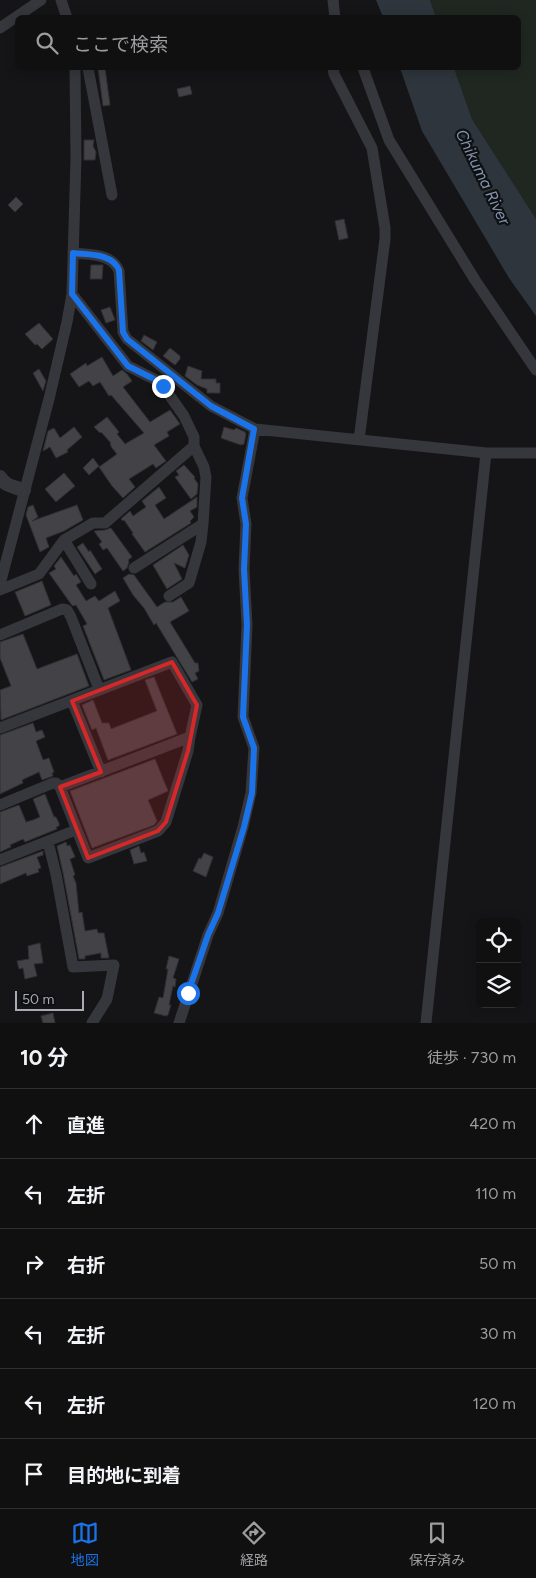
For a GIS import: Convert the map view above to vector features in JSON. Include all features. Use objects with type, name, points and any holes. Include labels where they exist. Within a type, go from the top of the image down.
[{"type":"street","points":[[19,15],[41,0]]},
{"type":"street","points":[[61,0],[66,15]]},
{"type":"street","points":[[333,0],[335,15]]},
{"type":"street","points":[[0,28],[15,18]]},
{"type":"street","points":[[0,584],[68,322],[72,294],[76,158],[75,70]]},
{"type":"street","points":[[88,70],[112,195]]},
{"type":"street","points":[[333,70],[372,148],[385,228],[359,440]]},
{"type":"street","points":[[364,70],[389,140],[475,280],[536,370]]},
{"type":"street","points":[[73,253],[103,256],[117,265],[119,270],[123,332],[127,339],[211,406],[254,429],[486,453],[536,454]]},
{"type":"street","points":[[72,294],[128,366],[158,381],[163,386],[184,416],[194,437],[194,446],[204,467],[206,478],[201,542],[189,583],[169,596]]},
{"type":"street","points":[[179,1023],[208,935],[218,913],[244,827],[252,793],[254,748],[243,717],[247,625],[244,569],[246,524],[242,498],[254,429]]},
{"type":"street","points":[[0,590],[39,574],[64,540],[93,523],[106,523],[194,446]]},
{"type":"street","points":[[426,1023],[486,453]]},
{"type":"street","points":[[0,477],[2,481],[9,485],[24,490]]},
{"type":"street","points":[[134,568],[203,524]]},
{"type":"street","points":[[64,540],[91,584]]},
{"type":"street","points":[[0,635],[62,609],[67,610],[99,689]]},
{"type":"street","points":[[0,728],[172,662],[197,705],[188,751],[166,822],[158,831],[88,858],[58,784],[53,783],[0,805]]},
{"type":"street","points":[[72,701],[101,772]]},
{"type":"street","points":[[60,787],[190,737]]},
{"type":"street","points":[[0,860],[76,830]]},
{"type":"street","points":[[48,842],[56,874],[73,967],[114,965],[107,999],[92,1023]]},
{"type":"highlighted area","points":[[172,662],[197,705],[188,751],[166,822],[158,831],[88,858],[60,787],[101,772],[72,701]]},
{"type":"shaded area","points":[[430,0],[536,0],[536,219],[472,119],[455,70],[521,70],[521,15],[435,15]]},
{"type":"water","points":[[376,0],[430,0],[435,15],[382,15]]},
{"type":"water","name":"Chikuma River","points":[[401,70],[455,70],[472,119],[536,219],[536,316],[509,278],[422,131]]},
{"type":"building","points":[[98,70],[105,70],[110,105],[103,106]]},
{"type":"building","points":[[190,86],[192,94],[179,97],[177,89]]},
{"type":"building","points":[[84,140],[94,140],[95,160],[84,160]]},
{"type":"building","points":[[16,197],[23,204],[15,212],[8,205]]},
{"type":"building","points":[[344,219],[348,238],[339,240],[335,221]]},
{"type":"building","points":[[91,265],[103,265],[102,279],[90,279]]},
{"type":"building","points":[[110,307],[115,320],[106,323],[101,310]]},
{"type":"building","points":[[39,323],[53,339],[42,349],[37,344],[35,345],[25,334]]},
{"type":"building","points":[[144,335],[157,342],[153,350],[141,341]]},
{"type":"building","points":[[170,348],[180,356],[175,365],[163,356]]},
{"type":"building","points":[[102,357],[113,376],[122,370],[127,374],[132,381],[123,387],[150,422],[170,410],[180,424],[167,432],[169,436],[154,445],[166,461],[156,468],[153,464],[129,479],[135,487],[123,498],[99,467],[117,454],[112,448],[111,443],[94,427],[107,417],[119,432],[117,434],[125,444],[144,433],[111,395],[109,396],[100,382],[93,386],[89,381],[79,387],[70,374],[86,363],[87,366]]},
{"type":"building","points":[[188,366],[202,371],[201,379],[216,379],[216,383],[220,383],[220,393],[207,393],[207,389],[197,385],[185,376]]},
{"type":"building","points":[[39,369],[46,381],[43,391],[33,373]]},
{"type":"building","points":[[74,427],[82,437],[67,450],[68,452],[56,458],[50,447],[43,451],[48,431],[54,428],[60,438]]},
{"type":"building","points":[[224,427],[234,430],[236,428],[245,432],[244,444],[241,445],[221,438]]},
{"type":"building","points":[[93,458],[99,466],[89,475],[83,468]]},
{"type":"building","points":[[184,465],[195,477],[198,484],[197,494],[191,499],[175,477],[179,475],[176,471]]},
{"type":"building","points":[[64,473],[75,486],[56,502],[45,489]]},
{"type":"building","points":[[159,487],[166,498],[155,505],[164,519],[197,497],[197,507],[190,511],[194,517],[190,521],[191,523],[145,552],[124,520],[121,519],[130,511],[133,516],[146,507],[142,501]]},
{"type":"building","points":[[33,505],[38,517],[32,521],[77,505],[83,520],[64,531],[46,538],[49,547],[40,552],[26,515],[28,507]]},
{"type":"building","points":[[111,528],[132,557],[128,560],[127,568],[123,571],[107,548],[103,550],[99,544],[102,542],[94,531]]},
{"type":"building","points":[[83,543],[89,552],[90,550],[102,569],[95,574],[77,547]]},
{"type":"building","points":[[183,545],[189,555],[185,568],[174,563],[182,579],[167,589],[153,565]]},
{"type":"building","points":[[61,557],[74,576],[76,574],[81,582],[76,585],[86,601],[95,596],[99,601],[115,591],[120,601],[108,608],[131,670],[104,680],[83,626],[87,624],[76,605],[73,606],[71,604],[49,573],[56,569],[54,566]]},
{"type":"building","points":[[129,574],[134,575],[157,607],[165,602],[173,602],[181,597],[189,611],[170,622],[195,663],[198,663],[199,671],[195,673],[198,679],[192,682],[156,623],[154,625],[144,608],[133,595],[123,578]]},
{"type":"building","points":[[42,581],[51,605],[25,616],[15,592]]},
{"type":"building","points":[[23,634],[37,669],[77,654],[89,686],[1,720],[0,690],[11,686],[0,658],[0,642]]},
{"type":"building","points":[[154,677],[177,734],[108,760],[96,728],[92,730],[82,705],[93,700],[102,723],[109,723],[111,729],[157,711],[145,680]]},
{"type":"building","points":[[33,723],[36,732],[42,730],[45,737],[36,741],[43,760],[49,758],[54,772],[52,773],[53,776],[42,780],[39,772],[22,780],[23,783],[0,794],[0,735]]},
{"type":"building","points":[[155,759],[168,791],[148,800],[157,821],[154,825],[92,848],[70,791]]},
{"type":"building","points":[[45,794],[54,817],[56,817],[59,823],[59,826],[56,827],[57,829],[25,842],[23,839],[0,852],[0,812],[19,805],[26,822],[33,820],[40,817],[33,799]]},
{"type":"building","points":[[66,842],[67,846],[70,845],[75,857],[70,859],[75,875],[73,876],[76,883],[79,913],[82,912],[85,931],[97,929],[98,933],[104,933],[109,958],[101,958],[101,953],[85,956],[85,959],[79,959],[57,846]]},
{"type":"building","points":[[139,846],[141,853],[144,852],[147,861],[134,864],[130,850]]},
{"type":"building","points":[[43,851],[43,855],[37,857],[41,868],[38,869],[39,872],[27,876],[26,873],[0,884],[0,867]]},
{"type":"building","points":[[204,853],[213,857],[206,877],[193,871],[199,858],[201,859]]},
{"type":"building","points":[[40,943],[43,963],[34,964],[37,976],[25,979],[23,968],[19,969],[17,961],[29,959],[28,946]]},
{"type":"building","points":[[169,956],[179,959],[173,978],[176,979],[169,1005],[171,1005],[166,1016],[154,1013],[159,997],[163,998]]},
{"type":"building","points":[[53,1013],[55,1023],[43,1023],[41,1016]]},
{"type":"route","points":[[163,386],[158,381],[128,366],[72,294],[73,253],[103,256],[117,265],[119,270],[123,332],[134,346],[211,406],[254,429],[242,498],[246,524],[244,569],[247,625],[243,717],[254,748],[252,793],[244,827],[218,913],[208,935],[188,993]]}]
